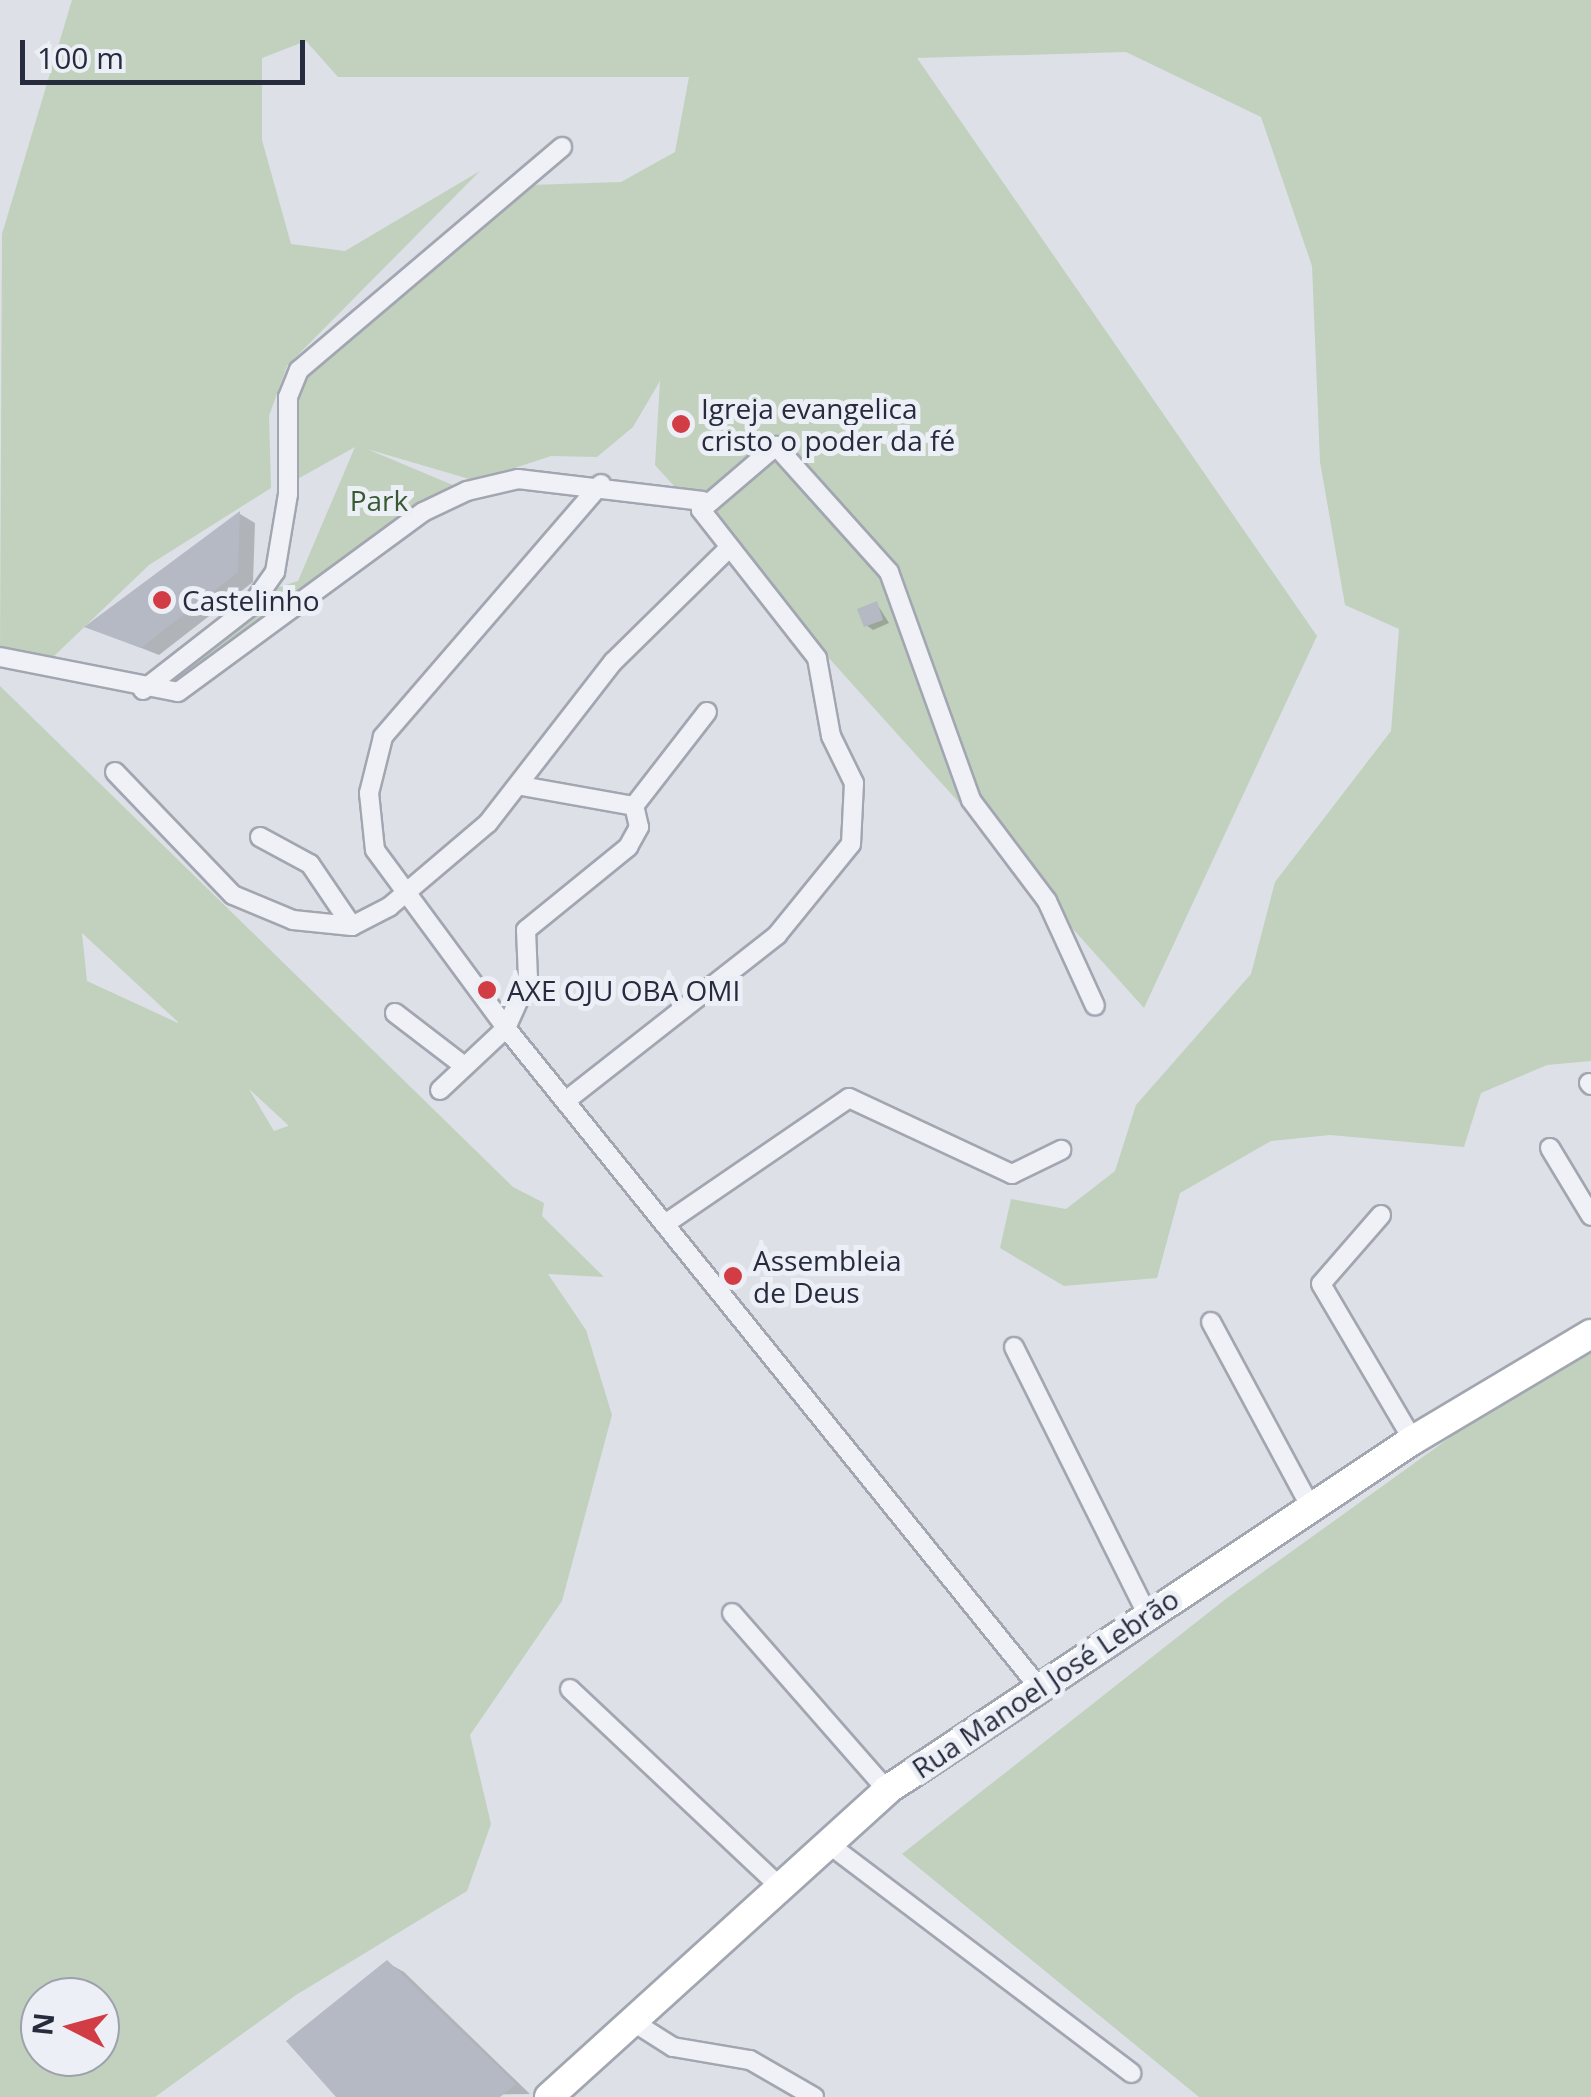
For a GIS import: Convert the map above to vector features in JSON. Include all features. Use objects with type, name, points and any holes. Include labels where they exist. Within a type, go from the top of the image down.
[{"type":"main road","name":"Rua Manoel José Lebrão","points":[[549,2097],[635,2023],[826,1842],[887,1790],[1037,1685],[1412,1440],[1591,1334]]},
{"type":"street","points":[[143,690],[264,592],[280,547],[288,397],[299,370],[562,147]]},
{"type":"street","points":[[0,657],[143,690],[198,683],[423,512],[467,491],[518,479],[601,484],[702,501],[776,446],[858,528],[902,600],[971,800],[1046,901],[1095,1006]]},
{"type":"street","points":[[601,484],[383,736],[369,822],[402,894],[1037,1685]]},
{"type":"street","points":[[568,1099],[777,934],[850,844],[854,783],[831,736],[817,658],[726,551],[702,518],[702,501]]},
{"type":"street","points":[[115,772],[233,895],[293,920],[352,926],[402,894],[522,786],[614,662],[726,551]]},
{"type":"street","points":[[634,806],[707,712]]},
{"type":"street","points":[[522,786],[634,806]]},
{"type":"street","points":[[440,1090],[506,1028],[528,979],[526,930],[628,847],[640,827],[634,806]]},
{"type":"street","points":[[260,836],[310,864],[352,926]]},
{"type":"street","points":[[395,1013],[464,1066]]},
{"type":"street","points":[[666,1224],[849,1098],[1012,1174],[1061,1150]]},
{"type":"street","points":[[1550,1148],[1591,1216]]},
{"type":"street","points":[[1380,1215],[1320,1276],[1412,1440]]},
{"type":"street","points":[[1212,1322],[1311,1508]]},
{"type":"street","points":[[1014,1347],[1146,1614]]},
{"type":"street","points":[[732,1613],[887,1790]]},
{"type":"street","points":[[570,1689],[779,1886]]},
{"type":"street","points":[[826,1842],[1131,2073]]},
{"type":"street","points":[[635,2023],[672,2047],[750,2060],[814,2097]]},
{"type":"green space","name":"Park","points":[[72,0],[1591,0],[1591,1061],[1547,1065],[1481,1093],[1464,1147],[1330,1135],[1271,1141],[1180,1193],[1157,1278],[1064,1286],[1000,1248],[1011,1199],[1066,1209],[1115,1171],[1136,1105],[1251,974],[1275,882],[1391,731],[1399,629],[1345,605],[1320,462],[1312,266],[1261,117],[1126,52],[917,58],[1317,636],[1144,1008],[655,465],[660,381],[633,427],[597,457],[551,456],[476,481],[367,449],[467,491],[164,692],[264,592],[298,581],[355,447],[294,481],[291,421],[303,380],[504,186],[621,182],[675,152],[689,77],[338,77],[306,41],[262,58],[262,140],[291,244],[345,251],[480,171],[287,366],[269,416],[271,488],[149,565],[52,658],[0,653],[2,234]]},
{"type":"green space","points":[[0,686],[513,1187],[544,1203],[542,1216],[604,1277],[548,1274],[586,1330],[612,1415],[562,1601],[470,1735],[491,1824],[467,1891],[296,1995],[155,2097],[0,2097]],"holes":[[[82,933],[178,1022],[87,981]],[[249,1089],[288,1125],[288,1126],[274,1131]]]},
{"type":"green space","points":[[1591,1336],[1591,2097],[1199,2097],[902,1854],[1227,1598]]},
{"type":"building","name":"Castelinho","points":[[240,511],[238,572],[141,648],[84,627]]},
{"type":"building","points":[[877,601],[883,620],[864,627],[857,609]]},
{"type":"building","points":[[387,1960],[516,2084],[500,2097],[336,2097],[286,2041]]},
{"type":"place","name":"Igreja evangelica cristo o poder da fé","points":[[681,424]]},
{"type":"place","name":"Castelinho","points":[[162,600]]},
{"type":"place","name":"AXE OJU OBA OMI","points":[[487,990]]},
{"type":"place","name":"Assembleia de Deus","points":[[733,1276]]}]
